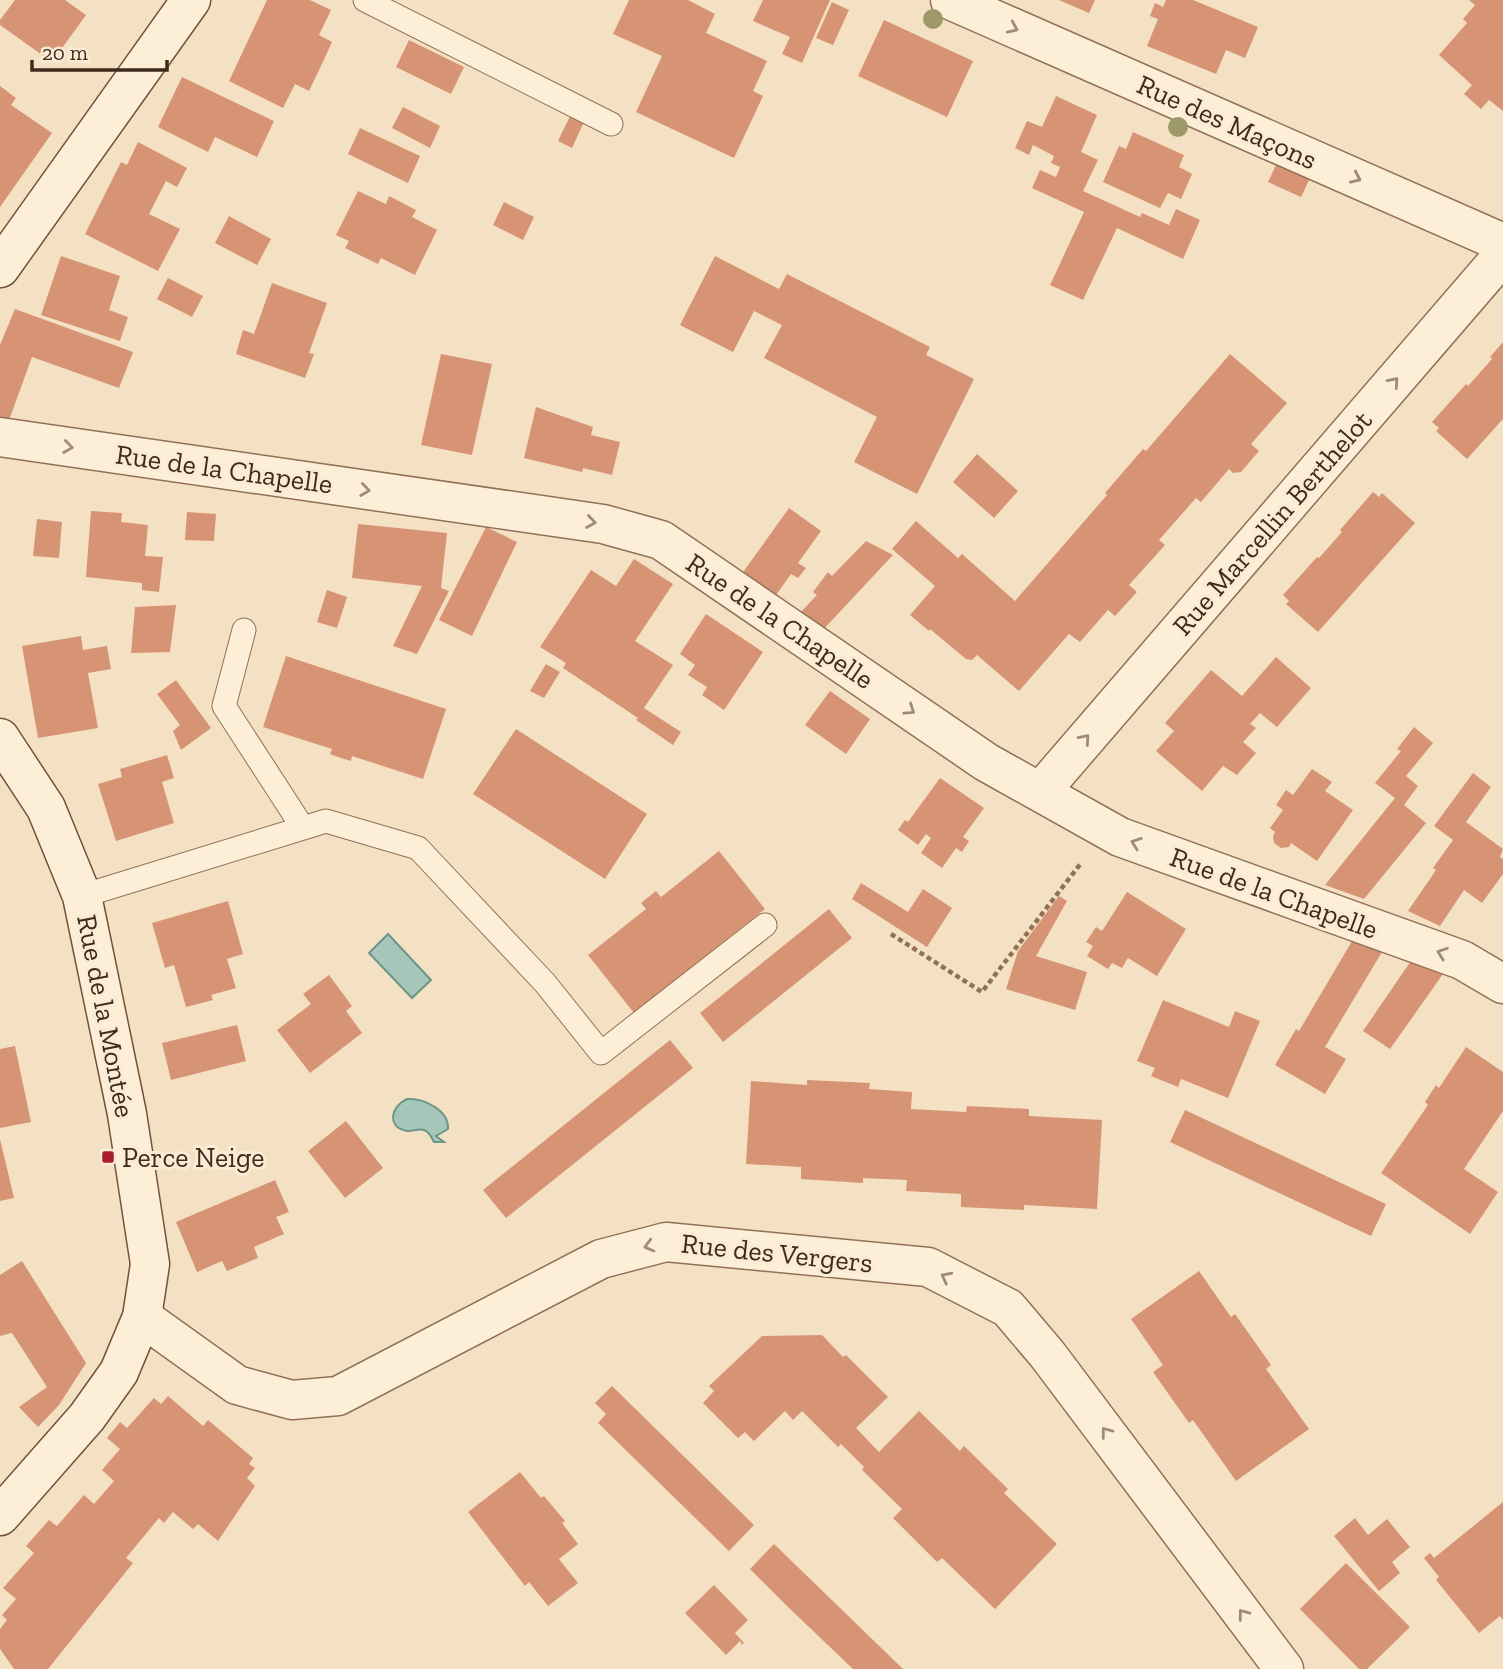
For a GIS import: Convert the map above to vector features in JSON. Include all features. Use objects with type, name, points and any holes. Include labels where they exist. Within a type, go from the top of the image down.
[{"type":"street","points":[[0,268],[191,0]]},
{"type":"street","name":"Rue des Maçons","points":[[950,0],[1503,243]]},
{"type":"street","name":"Rue Marcellin Berthelot","points":[[1041,791],[1503,255]]},
{"type":"street","name":"Rue de la Chapelle","points":[[0,437],[603,524],[661,540],[986,762],[1120,837],[1462,960],[1503,984]]},
{"type":"street","name":"Rue de la Montée","points":[[0,738],[46,808],[82,896],[127,1114],[150,1264],[142,1317],[119,1372],[87,1417],[0,1516]]},
{"type":"street","name":"Rue des Vergers","points":[[142,1317],[237,1385],[292,1400],[338,1396],[601,1259],[666,1242],[928,1267],[1008,1308],[1047,1354],[1284,1669]]},
{"type":"lane","points":[[365,0],[611,124]]},
{"type":"lane","points":[[244,630],[224,706],[303,828]]},
{"type":"lane","points":[[82,896],[326,821],[418,848],[545,983],[601,1053],[765,925]]},
{"type":"path","points":[[891,934],[982,992],[1108,830]]},
{"type":"shaded area","points":[[388,934],[431,980],[412,998],[369,953]]},
{"type":"shaded area","points":[[407,1099],[428,1103],[440,1111],[448,1129],[436,1136],[444,1142],[434,1142],[424,1130],[407,1131],[396,1125],[394,1111]]},
{"type":"building","points":[[15,0],[65,0],[86,15],[52,62],[0,25],[0,20]]},
{"type":"building","points":[[267,0],[310,0],[331,10],[319,35],[332,42],[309,91],[295,84],[283,108],[229,81]]},
{"type":"building","points":[[629,0],[688,0],[715,14],[706,33],[767,61],[753,91],[763,96],[734,158],[636,112],[662,56],[613,34]]},
{"type":"building","points":[[763,0],[830,0],[802,63],[782,54],[790,37],[753,21]]},
{"type":"building","points":[[1059,0],[1095,0],[1089,13]]},
{"type":"building","points":[[1166,0],[1193,0],[1258,27],[1245,58],[1226,50],[1216,74],[1147,46],[1158,19],[1150,16],[1155,3],[1163,7]]},
{"type":"building","points":[[1469,0],[1503,0],[1503,111],[1489,100],[1481,109],[1464,94],[1472,85],[1439,55],[1467,23],[1463,19],[1475,5]]},
{"type":"building","points":[[832,2],[849,10],[833,45],[816,38]]},
{"type":"building","points":[[884,20],[973,61],[947,117],[858,76]]},
{"type":"building","points":[[409,40],[464,67],[451,94],[396,67]]},
{"type":"building","points":[[182,77],[274,121],[257,157],[215,137],[208,152],[158,127]]},
{"type":"building","points":[[0,86],[16,98],[11,105],[52,133],[0,207]]},
{"type":"building","points":[[1056,96],[1097,115],[1081,152],[1098,160],[1083,191],[1140,217],[1142,213],[1169,225],[1176,209],[1200,220],[1183,259],[1117,228],[1083,300],[1050,285],[1084,212],[1032,188],[1040,170],[1056,177],[1060,167],[1051,163],[1054,156],[1033,145],[1029,155],[1015,148],[1027,121],[1042,127]]},
{"type":"building","points":[[403,107],[440,126],[430,148],[392,128]]},
{"type":"building","points":[[570,116],[584,122],[572,148],[558,141]]},
{"type":"building","points":[[360,128],[420,156],[408,183],[348,154]]},
{"type":"building","points":[[1133,132],[1184,155],[1179,167],[1192,174],[1181,199],[1168,193],[1160,208],[1103,182],[1119,146],[1126,149]]},
{"type":"building","points":[[138,142],[187,168],[177,187],[166,181],[149,214],[180,229],[158,271],[85,234],[121,162],[127,165]]},
{"type":"building","points":[[1277,163],[1310,178],[1301,197],[1268,182]]},
{"type":"building","points":[[358,191],[386,204],[389,196],[416,210],[412,217],[437,230],[415,275],[381,258],[378,264],[345,248],[349,241],[336,235]]},
{"type":"building","points":[[504,202],[534,217],[523,240],[493,225]]},
{"type":"building","points":[[229,216],[271,239],[257,265],[215,243]]},
{"type":"building","points":[[61,256],[120,276],[109,310],[128,317],[120,341],[41,315]]},
{"type":"building","points":[[715,256],[779,289],[787,274],[930,347],[926,355],[974,379],[917,494],[854,462],[877,417],[764,358],[782,325],[754,311],[733,352],[680,325]]},
{"type":"building","points":[[168,278],[203,296],[192,317],[157,299]]},
{"type":"building","points":[[272,283],[327,303],[309,353],[314,354],[305,378],[236,354],[243,330],[254,334]]},
{"type":"building","points":[[15,309],[133,352],[119,388],[32,357],[8,423],[0,421],[0,345]]},
{"type":"building","points":[[1503,342],[1503,419],[1467,459],[1436,431],[1439,428],[1432,422],[1492,359],[1490,357]]},
{"type":"building","points":[[441,354],[492,364],[472,455],[421,445]]},
{"type":"building","points":[[1230,354],[1287,403],[1251,444],[1259,451],[1241,472],[1233,473],[1229,469],[1201,502],[1196,498],[1159,540],[1165,545],[1129,585],[1137,592],[1115,616],[1108,610],[1080,642],[1069,634],[1019,691],[977,655],[972,660],[966,659],[910,615],[935,586],[892,549],[916,521],[958,558],[962,554],[1015,601],[1143,449],[1146,451]]},
{"type":"building","points":[[536,407],[593,427],[591,435],[620,442],[612,475],[583,468],[582,472],[524,458]]},
{"type":"building","points":[[977,454],[1018,491],[994,518],[953,482]]},
{"type":"building","points":[[1373,492],[1379,497],[1382,493],[1415,523],[1318,632],[1286,604],[1289,601],[1283,595],[1342,532],[1340,530]]},
{"type":"building","points":[[789,508],[821,531],[798,563],[806,568],[798,578],[791,574],[774,598],[741,575]]},
{"type":"building","points":[[91,511],[122,513],[121,522],[148,525],[145,556],[163,557],[159,592],[142,590],[142,583],[86,577]]},
{"type":"building","points":[[187,512],[216,514],[214,541],[185,540]]},
{"type":"building","points":[[37,519],[62,522],[59,558],[33,556]]},
{"type":"building","points":[[358,524],[447,533],[441,588],[449,591],[417,654],[393,646],[422,586],[352,578]]},
{"type":"building","points":[[486,527],[517,542],[472,636],[439,620]]},
{"type":"building","points":[[866,541],[893,555],[820,633],[798,615],[817,595],[813,592],[828,572],[832,576]]},
{"type":"building","points":[[634,559],[673,584],[635,641],[673,665],[644,708],[681,732],[673,745],[563,668],[566,663],[540,647],[591,570],[616,586]]},
{"type":"building","points":[[327,590],[347,597],[337,628],[317,622]]},
{"type":"building","points":[[176,605],[170,652],[131,653],[135,607]]},
{"type":"building","points":[[706,614],[763,652],[724,710],[702,695],[707,687],[688,675],[695,665],[680,654]]},
{"type":"building","points":[[81,636],[83,650],[107,646],[111,669],[88,673],[98,728],[38,738],[22,646]]},
{"type":"building","points":[[286,656],[446,709],[423,779],[352,756],[351,761],[341,758],[330,754],[332,749],[263,727]]},
{"type":"building","points":[[1276,657],[1311,688],[1277,727],[1260,713],[1250,724],[1256,728],[1243,742],[1256,753],[1237,775],[1223,766],[1202,791],[1156,751],[1174,731],[1165,723],[1211,670],[1242,696]]},
{"type":"building","points":[[546,664],[560,672],[544,698],[530,691]]},
{"type":"building","points":[[176,680],[211,728],[181,750],[173,731],[180,725],[157,694]]},
{"type":"building","points":[[830,691],[870,719],[846,754],[805,725]]},
{"type":"building","points":[[1414,727],[1433,743],[1406,776],[1418,786],[1404,805],[1426,823],[1364,899],[1325,885],[1395,798],[1375,783],[1401,751],[1397,749]]},
{"type":"building","points":[[516,729],[647,814],[605,879],[473,794]]},
{"type":"building","points":[[167,755],[174,778],[162,782],[174,823],[116,841],[98,784],[122,777],[120,769]]},
{"type":"building","points":[[1312,769],[1332,782],[1325,791],[1353,810],[1317,861],[1291,843],[1289,847],[1281,848],[1274,843],[1275,832],[1270,828],[1283,810],[1276,805],[1286,790],[1293,795]]},
{"type":"building","points":[[1473,773],[1491,787],[1466,822],[1503,849],[1500,857],[1503,859],[1503,874],[1482,903],[1464,890],[1440,926],[1408,911],[1453,840],[1434,826]]},
{"type":"building","points":[[940,778],[984,808],[963,837],[969,841],[962,852],[956,848],[942,868],[921,853],[931,838],[926,834],[918,845],[898,830],[905,820],[908,822]]},
{"type":"building","points":[[719,851],[765,909],[634,1013],[588,955],[646,909],[641,903],[656,891],[661,897]]},
{"type":"building","points":[[861,883],[908,912],[923,889],[952,908],[927,947],[852,899]]},
{"type":"building","points":[[1127,892],[1186,929],[1157,976],[1128,958],[1122,968],[1112,963],[1108,969],[1087,956],[1093,946],[1086,942],[1096,927],[1102,931]]},
{"type":"building","points":[[1059,896],[1067,901],[1036,956],[1087,972],[1075,1010],[1006,989],[1018,951]]},
{"type":"building","points":[[228,901],[243,954],[227,959],[236,988],[211,995],[213,1000],[186,1007],[174,965],[165,968],[152,923]]},
{"type":"building","points":[[829,909],[852,938],[723,1042],[700,1013]]},
{"type":"building","points":[[1355,936],[1382,952],[1325,1047],[1346,1059],[1325,1094],[1275,1065],[1296,1029],[1299,1031]]},
{"type":"building","points":[[1415,955],[1443,974],[1390,1049],[1363,1031]]},
{"type":"building","points":[[329,975],[352,1006],[346,1011],[362,1033],[310,1073],[277,1030],[311,1004],[303,994]]},
{"type":"building","points":[[1163,1000],[1229,1027],[1235,1011],[1260,1021],[1228,1098],[1181,1079],[1178,1087],[1151,1076],[1155,1068],[1137,1061]]},
{"type":"building","points":[[237,1025],[246,1061],[171,1080],[162,1043]]},
{"type":"building","points":[[670,1040],[693,1068],[506,1218],[483,1190]]},
{"type":"building","points":[[15,1046],[31,1122],[0,1128],[0,1049]]},
{"type":"building","points":[[1466,1047],[1503,1072],[1503,1111],[1464,1169],[1498,1192],[1470,1234],[1381,1173],[1428,1105],[1425,1102],[1436,1085],[1439,1088]]},
{"type":"building","points":[[807,1080],[870,1083],[869,1089],[912,1092],[911,1109],[966,1112],[967,1106],[1029,1109],[1029,1116],[1102,1120],[1097,1209],[1024,1205],[1024,1210],[961,1207],[961,1194],[906,1191],[907,1180],[863,1178],[863,1183],[801,1179],[801,1167],[746,1164],[751,1081],[807,1085]]},
{"type":"building","points":[[1185,1110],[1386,1204],[1371,1236],[1170,1142]]},
{"type":"building","points":[[346,1121],[383,1168],[345,1198],[308,1151]]},
{"type":"building","points":[[0,1139],[14,1198],[0,1201]]},
{"type":"building","points":[[275,1180],[289,1212],[276,1217],[284,1234],[254,1247],[258,1258],[227,1271],[222,1261],[197,1272],[176,1222]]},
{"type":"building","points":[[22,1261],[86,1363],[59,1405],[38,1427],[19,1407],[47,1387],[12,1333],[0,1336],[0,1275]]},
{"type":"building","points":[[1199,1271],[1231,1317],[1235,1314],[1271,1365],[1266,1369],[1309,1429],[1236,1481],[1193,1420],[1189,1423],[1153,1372],[1163,1365],[1131,1319]]},
{"type":"building","points":[[822,1335],[888,1397],[856,1428],[879,1452],[919,1411],[960,1451],[964,1446],[1008,1489],[1004,1493],[1057,1544],[995,1609],[942,1558],[937,1562],[893,1518],[902,1509],[862,1470],[864,1467],[841,1444],[838,1447],[802,1411],[793,1420],[785,1411],[754,1441],[745,1432],[738,1438],[703,1403],[714,1391],[709,1386],[762,1336]]},
{"type":"building","points":[[612,1386],[754,1525],[729,1551],[598,1423],[606,1414],[595,1403]]},
{"type":"building","points":[[168,1396],[203,1426],[208,1420],[253,1458],[249,1464],[255,1468],[247,1478],[255,1486],[218,1541],[198,1524],[193,1529],[173,1512],[164,1523],[159,1518],[126,1558],[133,1563],[48,1669],[14,1669],[0,1649],[0,1629],[7,1620],[2,1615],[16,1599],[3,1588],[34,1553],[26,1546],[49,1520],[57,1526],[84,1495],[94,1504],[114,1481],[102,1470],[120,1449],[107,1438],[120,1422],[127,1428],[154,1398],[161,1404]]},
{"type":"building","points":[[520,1472],[541,1498],[544,1496],[565,1521],[562,1523],[578,1544],[559,1559],[578,1583],[548,1606],[529,1582],[525,1586],[468,1512]]},
{"type":"building","points":[[1503,1502],[1503,1620],[1500,1616],[1479,1633],[1436,1580],[1439,1577],[1424,1558],[1430,1553],[1434,1558]]},
{"type":"building","points":[[1355,1518],[1368,1535],[1387,1519],[1410,1547],[1392,1562],[1400,1573],[1379,1591],[1334,1536]]},
{"type":"building","points":[[774,1544],[903,1669],[853,1669],[788,1607],[750,1569]]},
{"type":"building","points":[[1346,1563],[1410,1627],[1367,1669],[1359,1669],[1300,1609]]},
{"type":"building","points":[[714,1585],[748,1620],[735,1633],[744,1643],[742,1645],[740,1641],[726,1655],[685,1613]]},
{"type":"place","name":"Perce Neige","points":[[108,1157]]}]
